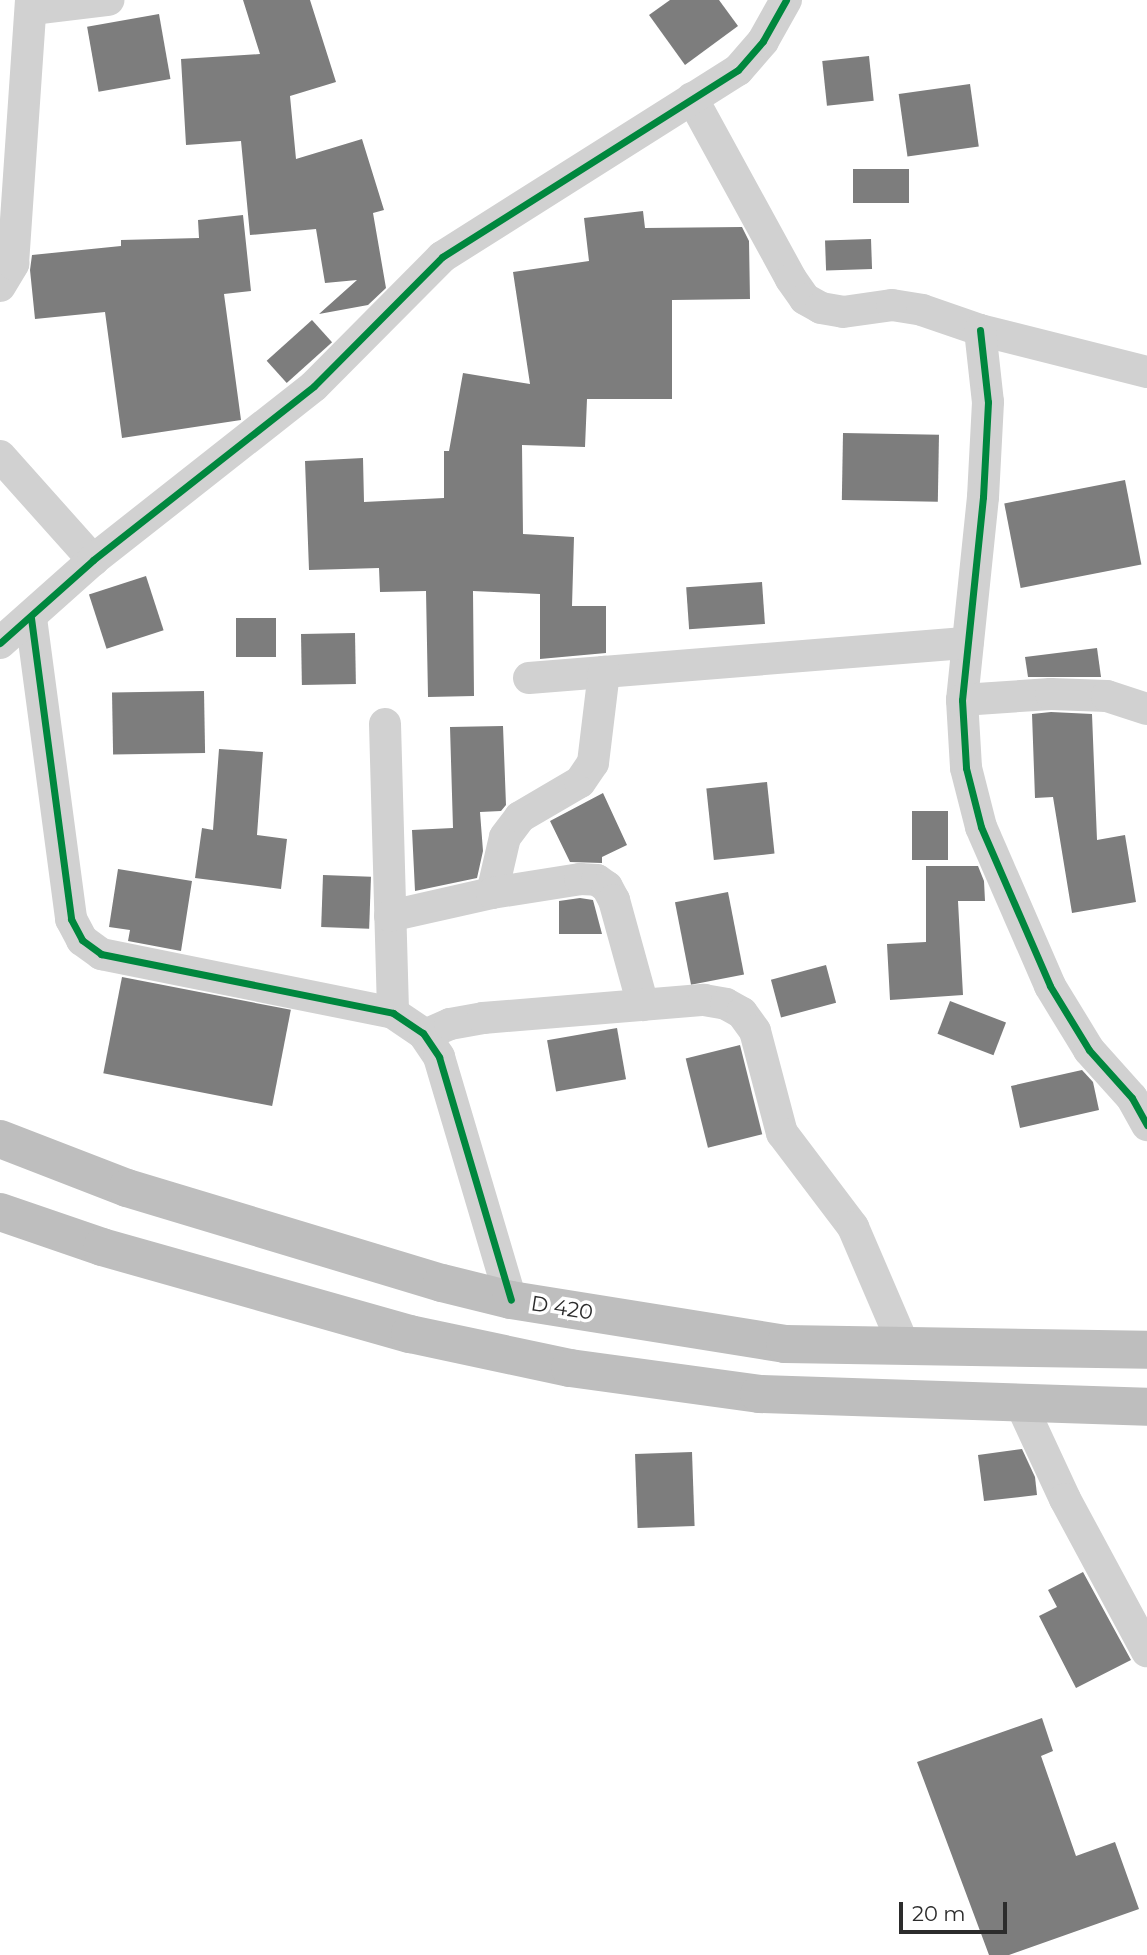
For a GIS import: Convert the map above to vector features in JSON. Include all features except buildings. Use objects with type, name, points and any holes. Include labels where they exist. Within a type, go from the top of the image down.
[{"type":"highway","name":"D 420","points":[[0,1139],[127,1188],[442,1283],[511,1300],[785,1344],[1147,1350]]},
{"type":"highway","points":[[0,1212],[102,1247],[410,1334],[569,1368],[760,1394],[1147,1406]]},
{"type":"street","points":[[0,286],[13,264],[32,5],[108,0]]},
{"type":"street","points":[[0,643],[93,560],[314,386],[442,257],[738,70],[763,41],[786,0]]},
{"type":"street","points":[[692,98],[790,279],[805,299],[821,308],[844,312],[892,305],[922,310],[980,330],[1147,372]]},
{"type":"street","points":[[980,330],[988,402],[983,497],[962,700],[966,768],[981,827],[1050,986],[1089,1050],[1142,1106]]},
{"type":"street","points":[[0,456],[93,560]]},
{"type":"street","points":[[31,618],[71,919],[82,940],[101,954],[393,1013],[425,1035],[439,1057],[511,1300]]},
{"type":"street","points":[[529,678],[968,643]]},
{"type":"street","points":[[492,893],[505,837],[520,817],[580,782],[593,763],[604,672]]},
{"type":"street","points":[[962,700],[1051,694],[1107,696],[1147,709]]},
{"type":"street","points":[[385,724],[393,1013]]},
{"type":"street","points":[[390,916],[492,893],[580,879],[597,880],[607,887],[643,1005]]},
{"type":"street","points":[[425,1035],[450,1024],[483,1018],[704,1000],[726,1004],[742,1013],[755,1031],[782,1133],[853,1227],[904,1346]]},
{"type":"street","points":[[1020,1402],[1065,1499],[1147,1651]]},
{"type":"cycle path","points":[[0,643],[93,560],[314,386],[442,257],[738,70],[763,41],[786,0]]},
{"type":"cycle path","points":[[980,330],[988,402],[983,497],[962,700],[966,768],[981,827],[1050,986],[1089,1050],[1132,1098],[1147,1125]]},
{"type":"cycle path","points":[[31,618],[71,919],[82,940],[101,954],[393,1013],[423,1033],[439,1057],[511,1300]]}]
